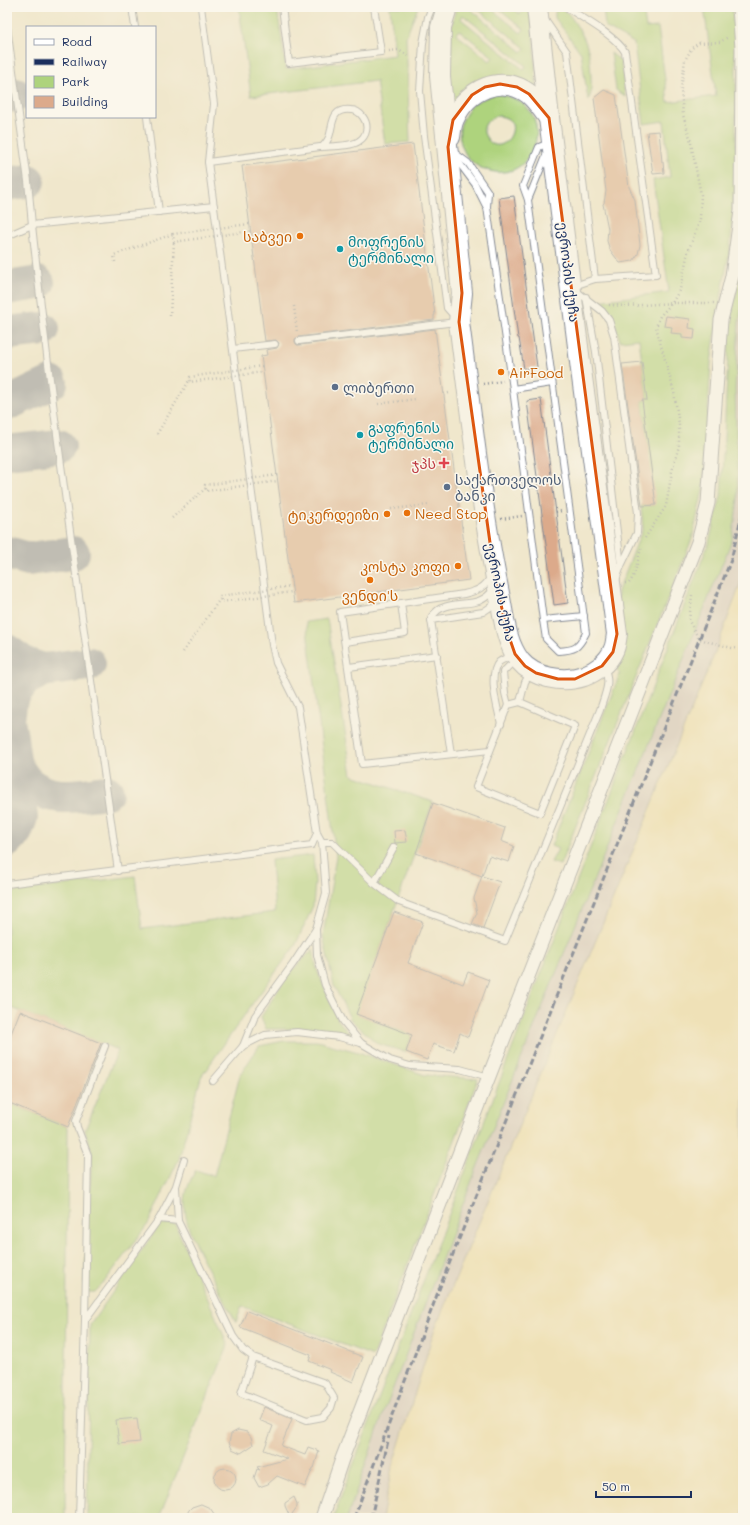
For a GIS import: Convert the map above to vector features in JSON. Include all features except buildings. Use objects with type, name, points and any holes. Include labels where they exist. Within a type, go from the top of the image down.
[{"type":"main road","name":"ევროპის ქუჩა","points":[[446,7],[441,27],[440,76],[462,293],[459,322],[497,584],[506,628],[522,662],[536,674],[558,679],[576,679],[591,673],[602,666],[613,652],[617,634],[616,587],[578,292],[552,142],[537,8]]},
{"type":"main road","points":[[448,147],[453,120],[462,105],[472,95],[485,87],[500,84],[517,87],[529,94],[549,118]]},
{"type":"street","points":[[322,1518],[342,1459],[489,1077],[698,542],[708,504],[721,320],[732,276],[741,211],[743,67],[739,7]]},
{"type":"lane","points":[[132,7],[135,26]]},
{"type":"lane","points":[[201,7],[214,104],[208,162],[272,645],[276,663],[298,707],[317,833],[322,842],[326,893],[316,929],[317,955],[326,985],[343,1021],[361,1043]]},
{"type":"lane","points":[[282,7],[289,63],[380,52],[374,7]]},
{"type":"lane","points":[[432,7],[428,17],[423,43],[420,91],[423,129],[447,308],[459,322]]},
{"type":"lane","points":[[566,7],[621,46],[625,52],[656,275],[595,279],[578,292]]},
{"type":"lane","points":[[537,8],[567,52],[595,279]]},
{"type":"lane","points":[[7,27],[28,182],[43,329],[118,871]]},
{"type":"lane","points":[[208,162],[354,144],[359,142],[366,132],[366,121],[363,116],[353,110],[341,111],[336,114],[331,124],[329,138],[322,147]]},
{"type":"lane","points":[[147,118],[159,212]]},
{"type":"lane","points":[[448,147],[475,184],[487,207],[546,639],[558,651],[573,650],[580,645],[586,633],[528,200],[523,186],[539,147],[552,142]]},
{"type":"lane","points":[[528,200],[552,142]]},
{"type":"lane","points":[[7,236],[32,225],[214,206]]},
{"type":"lane","points":[[578,292],[596,352],[621,566]]},
{"type":"lane","points":[[578,292],[602,310],[609,320],[614,336],[637,505],[637,533],[621,566],[616,587]]},
{"type":"lane","points":[[299,341],[459,322]]},
{"type":"lane","points":[[233,349],[275,344]]},
{"type":"lane","points":[[513,389],[552,383]]},
{"type":"lane","points":[[490,750],[362,764],[340,612],[443,598],[474,592],[488,583],[497,584]]},
{"type":"lane","points":[[452,754],[431,620],[432,616],[441,608],[481,601],[490,595],[497,584]]},
{"type":"lane","points":[[431,620],[483,612],[492,606],[497,584]]},
{"type":"lane","points":[[345,642],[405,633],[401,603]]},
{"type":"lane","points":[[543,620],[584,616]]},
{"type":"lane","points":[[349,667],[437,655]]},
{"type":"lane","points":[[501,724],[494,688],[494,674],[496,667],[500,661],[522,662]]},
{"type":"lane","points":[[520,702],[525,682],[522,662]]},
{"type":"lane","points":[[508,705],[520,702],[576,726],[540,813],[476,787],[508,705],[503,672],[509,666],[522,662]]},
{"type":"lane","points":[[322,842],[332,842],[374,883],[399,902],[505,941],[600,710],[607,688],[608,676],[602,666]]},
{"type":"lane","points":[[7,884],[118,871],[312,844],[317,833]]},
{"type":"lane","points":[[374,883],[394,847]]},
{"type":"lane","points":[[213,1081],[243,1046],[255,1016],[293,964],[316,929]]},
{"type":"lane","points":[[243,1046],[265,1035],[296,1032],[339,1037],[361,1043],[390,1060],[410,1066],[460,1069],[489,1077]]},
{"type":"lane","points":[[79,1518],[88,1155],[76,1127],[76,1121],[105,1046]]},
{"type":"lane","points":[[85,1320],[159,1220],[176,1186],[184,1160]]},
{"type":"lane","points":[[176,1186],[178,1221],[232,1336],[243,1350],[253,1357],[325,1383],[334,1398],[331,1408],[323,1417],[307,1420],[241,1393],[253,1357]]},
{"type":"lane","points":[[159,1220],[178,1221]]},
{"type":"path","points":[[616,587],[629,583],[633,578],[638,556],[646,538],[666,506],[672,471],[679,446],[679,424],[674,392],[656,327],[660,316],[672,303],[680,289],[688,252],[700,220],[701,195],[690,138],[683,115],[681,89],[685,60],[692,48],[699,43],[720,42],[726,39],[740,25]]},
{"type":"path","points":[[380,52],[398,50],[409,56]]},
{"type":"path","points":[[115,262],[114,255],[173,234],[250,224]]},
{"type":"path","points":[[174,242],[250,232]]},
{"type":"path","points":[[170,316],[174,242],[173,234]]},
{"type":"path","points":[[605,305],[627,306],[672,303],[725,304]]},
{"type":"path","points":[[294,306],[297,332]]},
{"type":"path","points":[[157,434],[190,377],[262,366]]},
{"type":"path","points":[[190,379],[190,382],[263,372]]},
{"type":"path","points":[[444,394],[448,393]]},
{"type":"path","points":[[378,404],[416,399]]},
{"type":"path","points":[[172,518],[206,488],[205,485],[277,475]]},
{"type":"path","points":[[206,488],[206,491],[278,481]]},
{"type":"path","points":[[391,509],[428,505]]},
{"type":"path","points":[[183,652],[220,599],[220,596],[292,586]]},
{"type":"path","points":[[692,590],[689,621],[699,639],[732,648],[743,649]]},
{"type":"path","points":[[220,599],[221,602],[292,592]]},
{"type":"highlighted area","points":[[500,84],[517,87],[529,94],[549,118],[617,634],[613,652],[602,666],[575,679],[558,679],[536,673],[525,666],[515,654],[506,628],[494,571],[467,385],[459,322],[462,293],[448,147],[453,120],[472,95],[485,87]]},
{"type":"shaded area","points":[[743,301],[743,577],[714,655],[434,1331],[392,1467],[382,1518],[347,1518],[381,1420],[474,1175],[732,540],[738,499],[735,389],[739,322]]},
{"type":"green space","points":[[239,7],[277,7],[286,69],[395,55],[390,7],[418,7],[406,37],[410,142],[385,144],[376,81],[251,96]]},
{"type":"green space","points":[[456,7],[468,7],[522,52],[525,48],[475,7],[489,7],[521,33],[524,29],[497,7],[511,7],[520,14],[523,10],[519,7],[531,7],[537,91],[523,81],[449,106],[448,42]],"holes":[[[463,15],[526,66],[524,70],[461,19]],[[459,30],[493,57],[490,61],[456,34]]]},
{"type":"green space","points":[[603,7],[643,7],[646,28],[658,27],[668,102],[716,96],[704,7],[732,7],[736,66],[736,188],[730,248],[711,363],[703,490],[692,539],[560,865],[551,862],[558,849],[551,846],[620,674],[613,663],[618,591],[643,528],[641,506],[655,505],[642,400],[647,400],[639,339],[620,341],[612,319],[598,301],[669,292],[653,180],[670,177],[664,121],[644,124],[634,43],[605,27]]},
{"type":"green space","points":[[562,9],[568,13],[575,23],[588,48],[591,94],[588,100],[581,53],[555,18],[555,12]]},
{"type":"green space","points":[[611,53],[621,61],[625,97],[616,90]]},
{"type":"green space","points":[[495,94],[516,100],[529,110],[536,124],[536,140],[531,154],[521,165],[507,172],[490,171],[475,164],[466,154],[460,142],[461,124],[470,107],[475,103]],"holes":[[[496,116],[506,118],[511,123],[512,130],[510,137],[499,145],[492,144],[484,134],[485,124]]]},
{"type":"green space","points":[[743,265],[743,301],[739,322],[735,389],[738,499],[732,540],[474,1175],[381,1420],[347,1518],[333,1518],[520,1028],[709,542],[721,496],[730,319]]},
{"type":"green space","points":[[327,619],[352,775],[433,802],[357,1014],[412,1035],[406,1052],[378,1044],[351,1020],[334,986],[323,936],[336,856],[306,622]]},
{"type":"green space","points":[[313,855],[315,882],[313,906],[295,946],[201,1077],[179,1159],[148,1224],[102,1285],[95,1292],[88,1292],[84,1282],[92,1154],[85,1130],[118,1050],[7,1006],[7,898],[17,891],[135,876],[142,929],[275,912],[271,860]]},
{"type":"green space","points":[[313,949],[317,970],[338,1020],[352,1037],[312,1029],[266,1029],[261,1017],[286,977]]},
{"type":"green space","points":[[284,1041],[317,1041],[358,1052],[425,1075],[478,1079],[373,1356],[242,1306],[236,1322],[195,1243],[186,1220],[186,1196],[189,1183],[196,1170],[214,1176],[240,1075],[259,1046]]},
{"type":"green space","points":[[7,1102],[68,1127],[65,1518],[7,1518]]},
{"type":"green space","points":[[160,1224],[175,1224],[228,1345],[159,1518],[87,1518],[90,1325]]},
{"type":"sand","points":[[743,577],[743,1518],[382,1518],[392,1467],[434,1331],[714,655]]},
{"type":"taxiway","points":[[7,96],[16,95]]},
{"type":"taxiway","points":[[7,184],[28,181]]},
{"type":"taxiway","points":[[7,288],[38,283]]},
{"type":"taxiway","points":[[7,333],[43,329]]},
{"type":"taxiway","points":[[7,404],[51,383]]},
{"type":"taxiway","points":[[7,452],[59,446]]},
{"type":"taxiway","points":[[7,553],[29,559],[73,553]]},
{"type":"taxiway","points":[[7,651],[25,664],[43,670]]},
{"type":"taxiway","points":[[8,720],[11,698],[25,679],[43,670],[89,664]]},
{"type":"taxiway","points":[[7,716],[21,817],[16,831],[7,841]]},
{"type":"taxiway","points":[[15,765],[28,783],[47,793],[76,796],[107,792]]},
{"type":"railway","points":[[743,346],[741,365],[743,428]]},
{"type":"railway","points":[[354,1518],[441,1284],[731,560],[743,510]]},
{"type":"railway","points":[[371,1518],[389,1436]]},
{"type":"place","name":"საბვეი","points":[[300,236]]},
{"type":"place","name":"მოფრენის ტერმინალი","points":[[340,249]]},
{"type":"place","name":"AirFood","points":[[501,372]]},
{"type":"place","name":"ლიბერთი","points":[[335,387]]},
{"type":"place","name":"გაფრენის ტერმინალი","points":[[360,435]]},
{"type":"place","name":"ჯპს","points":[[444,463]]},
{"type":"place","name":"საქართველოს ბანკი","points":[[447,487]]},
{"type":"place","name":"Need Stop","points":[[407,513]]},
{"type":"place","name":"ტიკერდეიზი","points":[[387,514]]},
{"type":"place","name":"კოსტა კოფი","points":[[458,566]]},
{"type":"place","name":"ვენდი'ს","points":[[370,580]]}]
